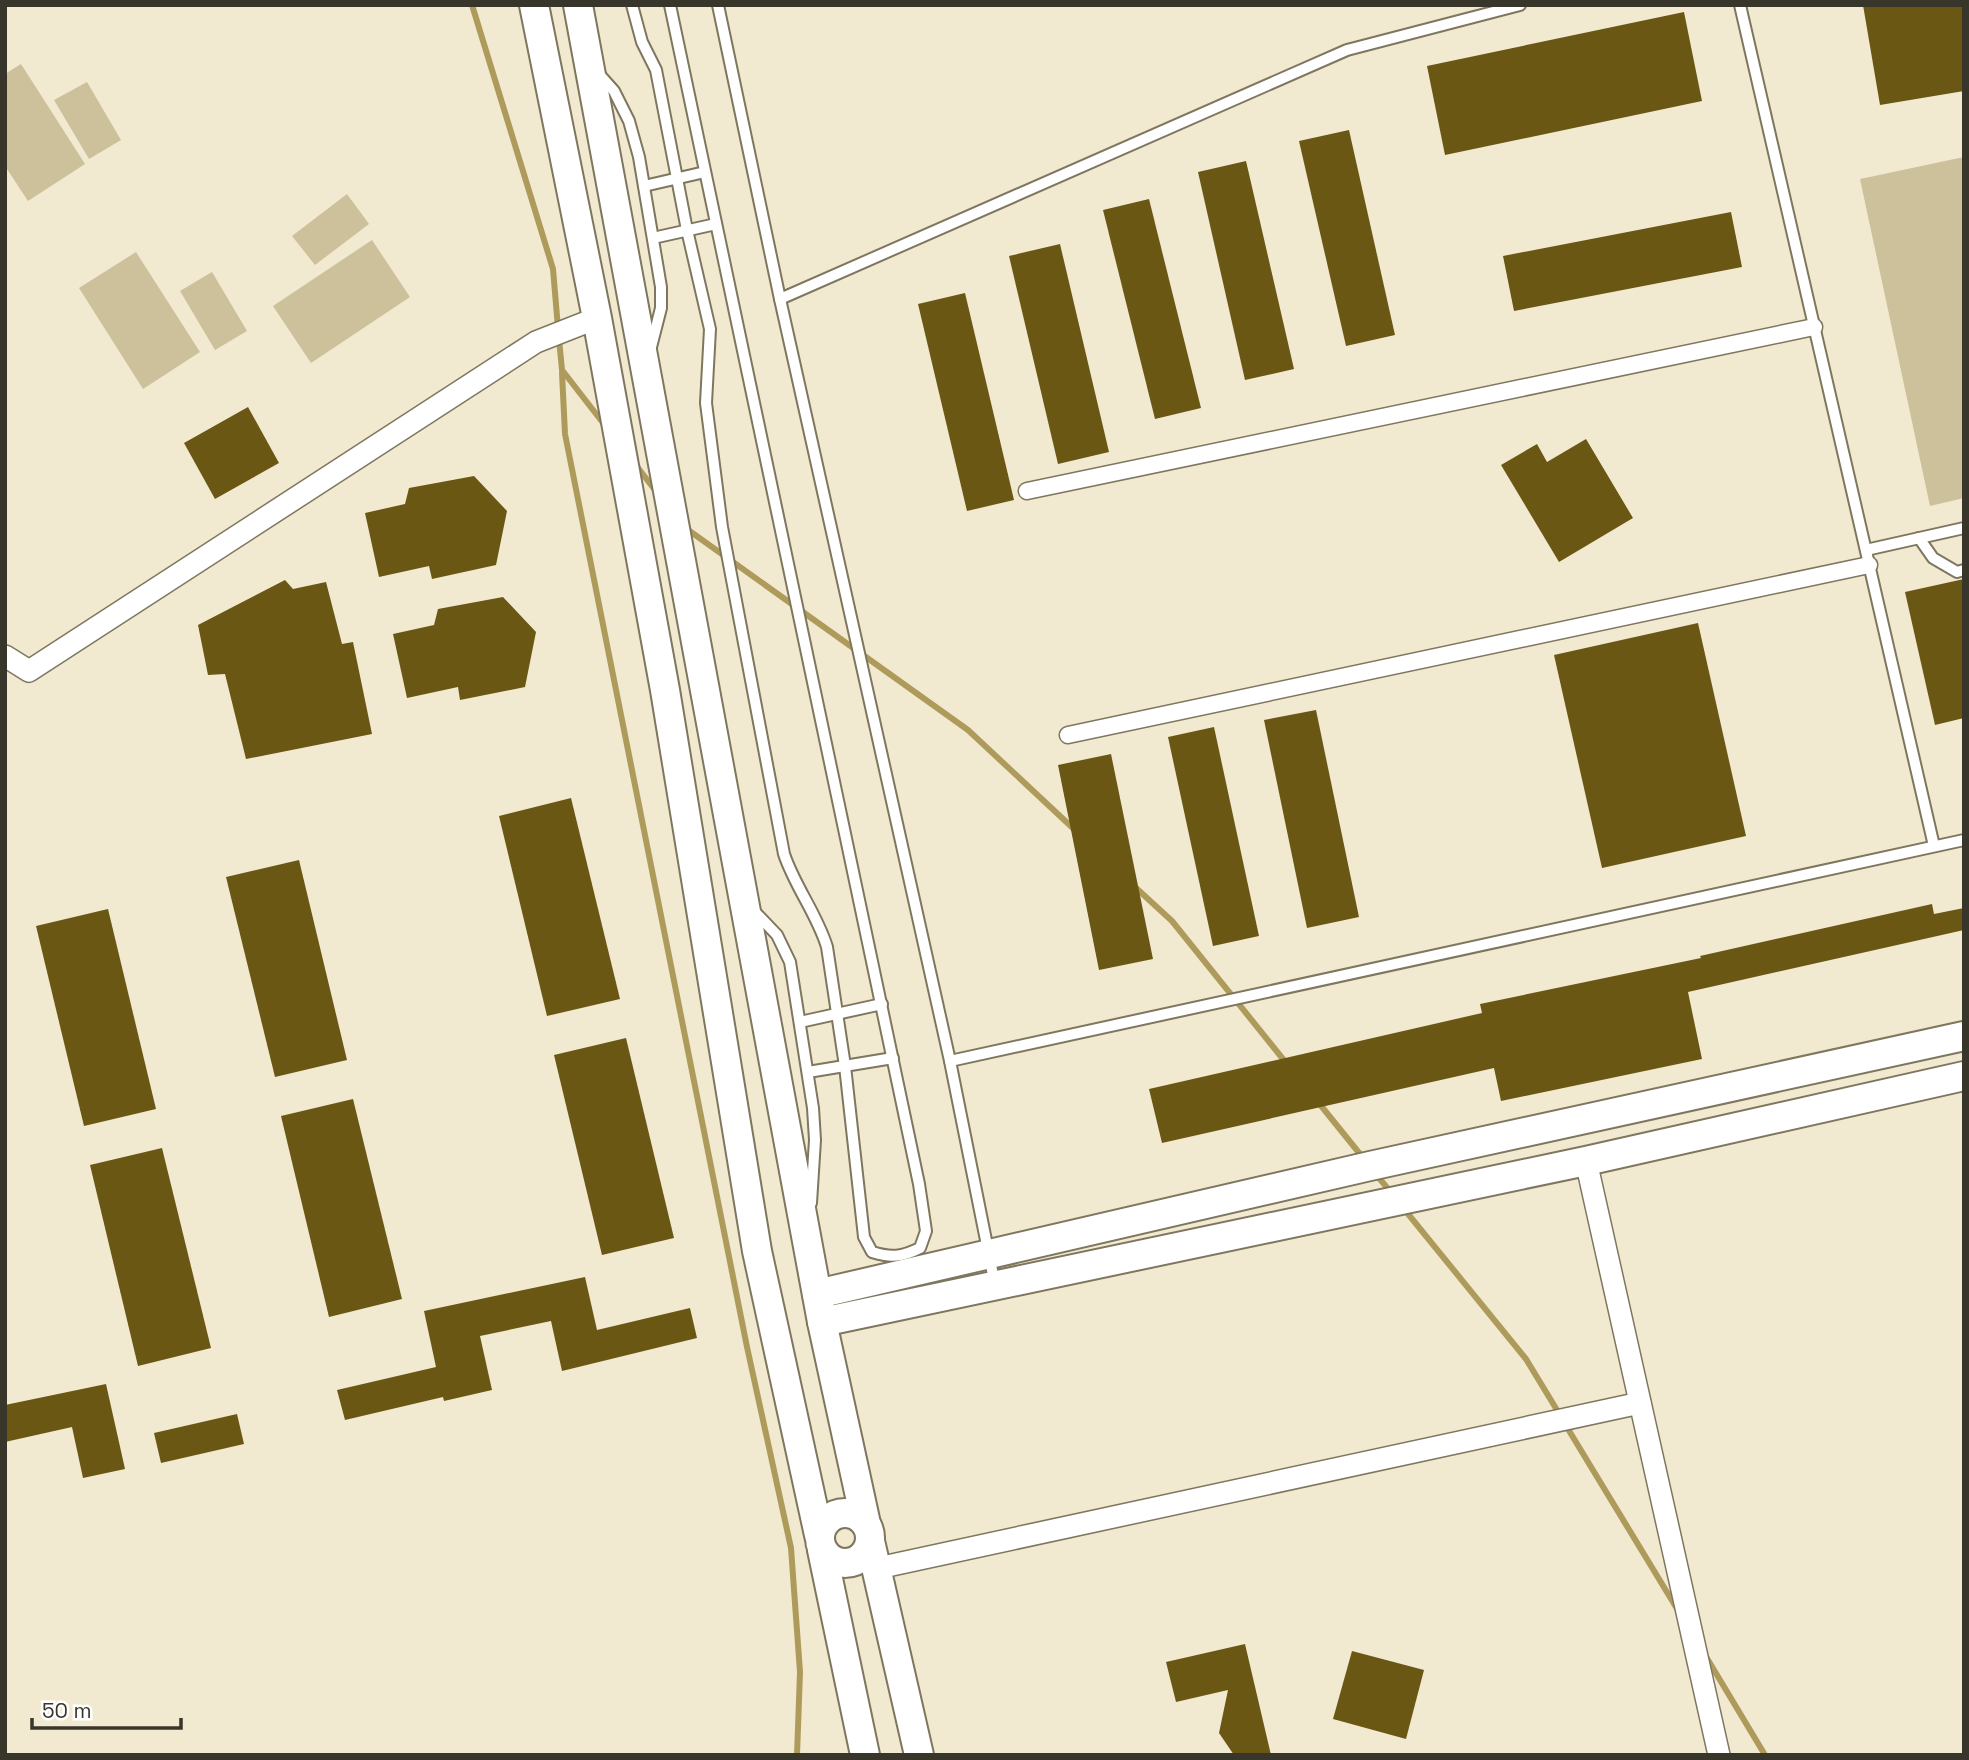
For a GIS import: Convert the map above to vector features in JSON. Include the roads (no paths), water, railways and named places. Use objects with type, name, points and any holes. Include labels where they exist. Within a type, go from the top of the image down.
[{"type":"street","points":[[534,5],[597,318],[664,690],[757,1251],[865,1755]]},
{"type":"street","points":[[578,5],[822,1322],[919,1755]]},
{"type":"street","points":[[5,656],[29,671],[536,342],[597,318]]},
{"type":"street","points":[[1027,491],[1814,327]]},
{"type":"street","points":[[1068,736],[1867,557]]},
{"type":"street","points":[[817,1294],[1370,1166],[1964,1036]]},
{"type":"street","points":[[822,1322],[1587,1161],[1964,1076]]},
{"type":"street","points":[[1587,1161],[1718,1755]]},
{"type":"street","points":[[878,1568],[1640,1403]]},
{"type":"street","points":[[836,1514],[853,1514],[868,1532],[864,1555],[850,1563],[834,1561],[821,1542],[822,1525],[836,1514]]},
{"type":"lane","points":[[632,5],[642,42],[656,70],[687,230],[710,330],[706,403],[723,527],[784,854],[793,879],[822,931],[827,947],[845,1066],[864,1237],[872,1252],[888,1257],[904,1256],[920,1248],[926,1231],[882,1004],[670,5]]},
{"type":"lane","points":[[718,5],[780,299],[950,1061],[996,1286]]},
{"type":"lane","points":[[780,299],[1347,50],[1520,5]]},
{"type":"lane","points":[[1740,5],[1934,846]]},
{"type":"lane","points":[[588,61],[614,92],[629,121],[644,187],[661,287],[662,308],[646,371]]},
{"type":"lane","points":[[644,187],[705,172]]},
{"type":"lane","points":[[653,238],[716,224]]},
{"type":"lane","points":[[1867,557],[1919,538],[1964,528]]},
{"type":"lane","points":[[1919,538],[1933,558],[1956,572],[1964,570]]},
{"type":"lane","points":[[950,1061],[1964,840]]},
{"type":"lane","points":[[744,900],[777,935],[790,962],[808,1072],[815,1140],[808,1244]]},
{"type":"lane","points":[[800,1022],[882,1004]]},
{"type":"lane","points":[[808,1072],[892,1058]]},
{"type":"waterway","points":[[472,5],[553,269],[558,328]]},
{"type":"waterway","points":[[559,339],[562,370],[607,428]]},
{"type":"waterway","points":[[562,373],[565,434],[747,1347],[791,1548],[800,1672],[797,1755]]},
{"type":"waterway","points":[[635,464],[658,494]]},
{"type":"waterway","points":[[684,527],[968,730],[1076,831]]},
{"type":"waterway","points":[[1135,887],[1172,921],[1287,1064]]},
{"type":"waterway","points":[[1318,1102],[1364,1159]]},
{"type":"waterway","points":[[1375,1173],[1393,1195]]},
{"type":"waterway","points":[[1404,1209],[1526,1359],[1560,1415]]},
{"type":"waterway","points":[[1565,1424],[1679,1612]]},
{"type":"waterway","points":[[1705,1655],[1765,1755]]}]
